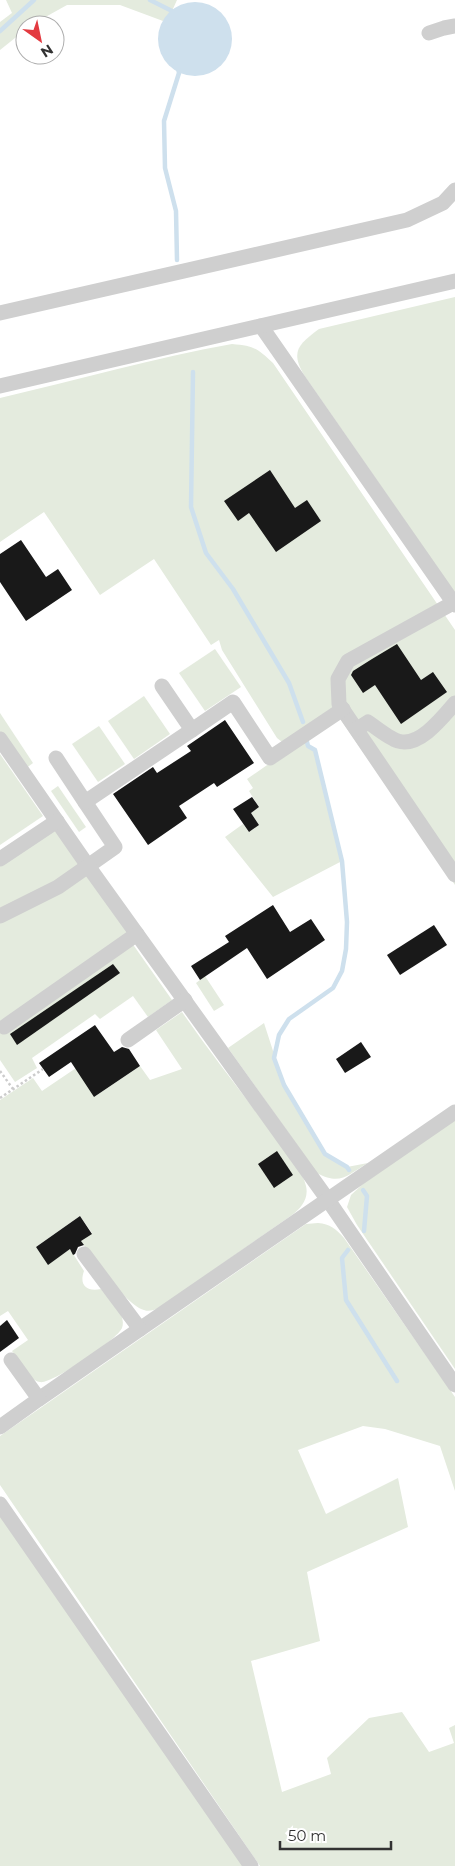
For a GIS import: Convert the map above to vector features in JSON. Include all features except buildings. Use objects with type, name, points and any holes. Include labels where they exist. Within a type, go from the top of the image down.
[{"type":"lane","points":[[429,34],[455,26]]},
{"type":"lane","points":[[0,313],[406,220],[443,203],[455,190]]},
{"type":"lane","points":[[0,386],[455,281]]},
{"type":"lane","points":[[261,326],[454,604],[348,661],[338,679],[339,704],[455,875]]},
{"type":"lane","points":[[162,686],[192,730]]},
{"type":"lane","points":[[85,802],[234,702],[270,758],[343,709]]},
{"type":"lane","points":[[356,730],[368,722],[398,742],[414,740],[427,733],[455,704]]},
{"type":"lane","points":[[0,739],[88,866],[328,1200],[455,1385]]},
{"type":"lane","points":[[0,916],[58,887],[115,847],[56,758]]},
{"type":"lane","points":[[0,860],[57,821]]},
{"type":"lane","points":[[4,1027],[137,934]]},
{"type":"lane","points":[[128,1040],[185,1000]]},
{"type":"lane","points":[[0,1427],[455,1112]]},
{"type":"lane","points":[[84,1254],[140,1329]]},
{"type":"lane","points":[[11,1360],[39,1399]]},
{"type":"lane","points":[[0,1504],[251,1866]]},
{"type":"path","points":[[0,1098],[43,1068]]},
{"type":"path","points":[[0,1071],[12,1089]]},
{"type":"shaded area","points":[[6,0],[177,0],[172,11],[163,21],[120,5],[67,5],[49,15],[15,15],[15,38],[0,50],[0,22],[12,13]]},
{"type":"shaded area","points":[[455,297],[455,593],[304,375],[297,354],[306,339],[319,329]]},
{"type":"shaded area","points":[[232,344],[255,349],[273,363],[455,630],[455,885],[334,710],[282,742],[277,738],[222,650],[219,640],[211,645],[154,559],[100,595],[44,512],[0,542],[0,398],[145,362]]},
{"type":"shaded area","points":[[215,649],[241,687],[205,711],[179,673]]},
{"type":"shaded area","points":[[144,696],[170,734],[134,759],[108,721]]},
{"type":"shaded area","points":[[0,713],[33,763],[25,769],[0,732]]},
{"type":"shaded area","points":[[99,726],[125,764],[98,782],[72,744]]},
{"type":"shaded area","points":[[306,738],[308,746],[315,750],[342,861],[273,897],[225,837],[243,824],[249,832],[259,825],[251,813],[259,807],[249,791],[253,788],[247,779]]},
{"type":"shaded area","points":[[0,754],[43,816],[0,845]]},
{"type":"shaded area","points":[[58,786],[86,827],[79,832],[51,791]]},
{"type":"shaded area","points":[[55,828],[130,934],[127,936],[172,1000],[148,1017],[133,996],[100,1019],[95,1014],[32,1058],[37,1068],[15,1082],[0,1060],[0,865]]},
{"type":"shaded area","points":[[205,976],[224,1005],[214,1011],[196,983]]},
{"type":"shaded area","points":[[182,1012],[299,1170],[306,1186],[305,1199],[292,1215],[159,1308],[150,1311],[137,1307],[129,1300],[112,1282],[85,1247],[81,1241],[92,1233],[80,1216],[36,1247],[48,1264],[70,1249],[84,1271],[83,1284],[91,1289],[101,1289],[120,1312],[123,1322],[122,1328],[109,1342],[84,1360],[47,1381],[40,1382],[28,1374],[12,1351],[28,1340],[8,1311],[0,1316],[0,1100],[33,1078],[42,1091],[82,1064],[94,1097],[140,1066],[150,1080],[182,1069],[156,1030]]},
{"type":"shaded area","points":[[264,1023],[284,1085],[325,1153],[347,1167],[368,1163],[349,1175],[338,1179],[325,1177],[317,1173],[228,1048]]},
{"type":"shaded area","points":[[455,1118],[455,1369],[357,1225],[347,1207],[351,1195],[364,1183]]},
{"type":"shaded area","points":[[306,1224],[326,1224],[344,1238],[455,1397],[455,1491],[440,1446],[385,1429],[363,1426],[298,1450],[326,1514],[398,1478],[408,1527],[307,1572],[320,1641],[251,1661],[282,1792],[331,1774],[327,1758],[369,1718],[402,1712],[429,1752],[454,1743],[449,1728],[455,1725],[455,1866],[260,1866],[0,1485],[0,1436]]},
{"type":"shaded area","points":[[0,1504],[251,1866],[0,1866]]},
{"type":"water","points":[[195,2],[209,5],[221,13],[229,25],[232,39],[229,53],[221,65],[209,73],[195,76],[181,73],[169,65],[161,53],[158,39],[161,25],[169,13],[181,5]]},
{"type":"waterway","points":[[0,31],[34,0]]},
{"type":"waterway","points":[[150,0],[172,11],[172,16]]},
{"type":"waterway","points":[[177,260],[176,211],[165,168],[164,121],[179,73],[178,68]]},
{"type":"waterway","points":[[193,372],[191,507],[206,553],[233,589],[289,683],[303,722]]},
{"type":"waterway","points":[[306,738],[308,746],[315,750],[342,861],[347,922],[346,949],[342,971],[333,988],[289,1019],[279,1035],[274,1058],[284,1085],[325,1154],[349,1170]]},
{"type":"waterway","points":[[363,1190],[367,1196],[364,1231]]},
{"type":"waterway","points":[[348,1250],[342,1258],[346,1300],[397,1381]]}]
